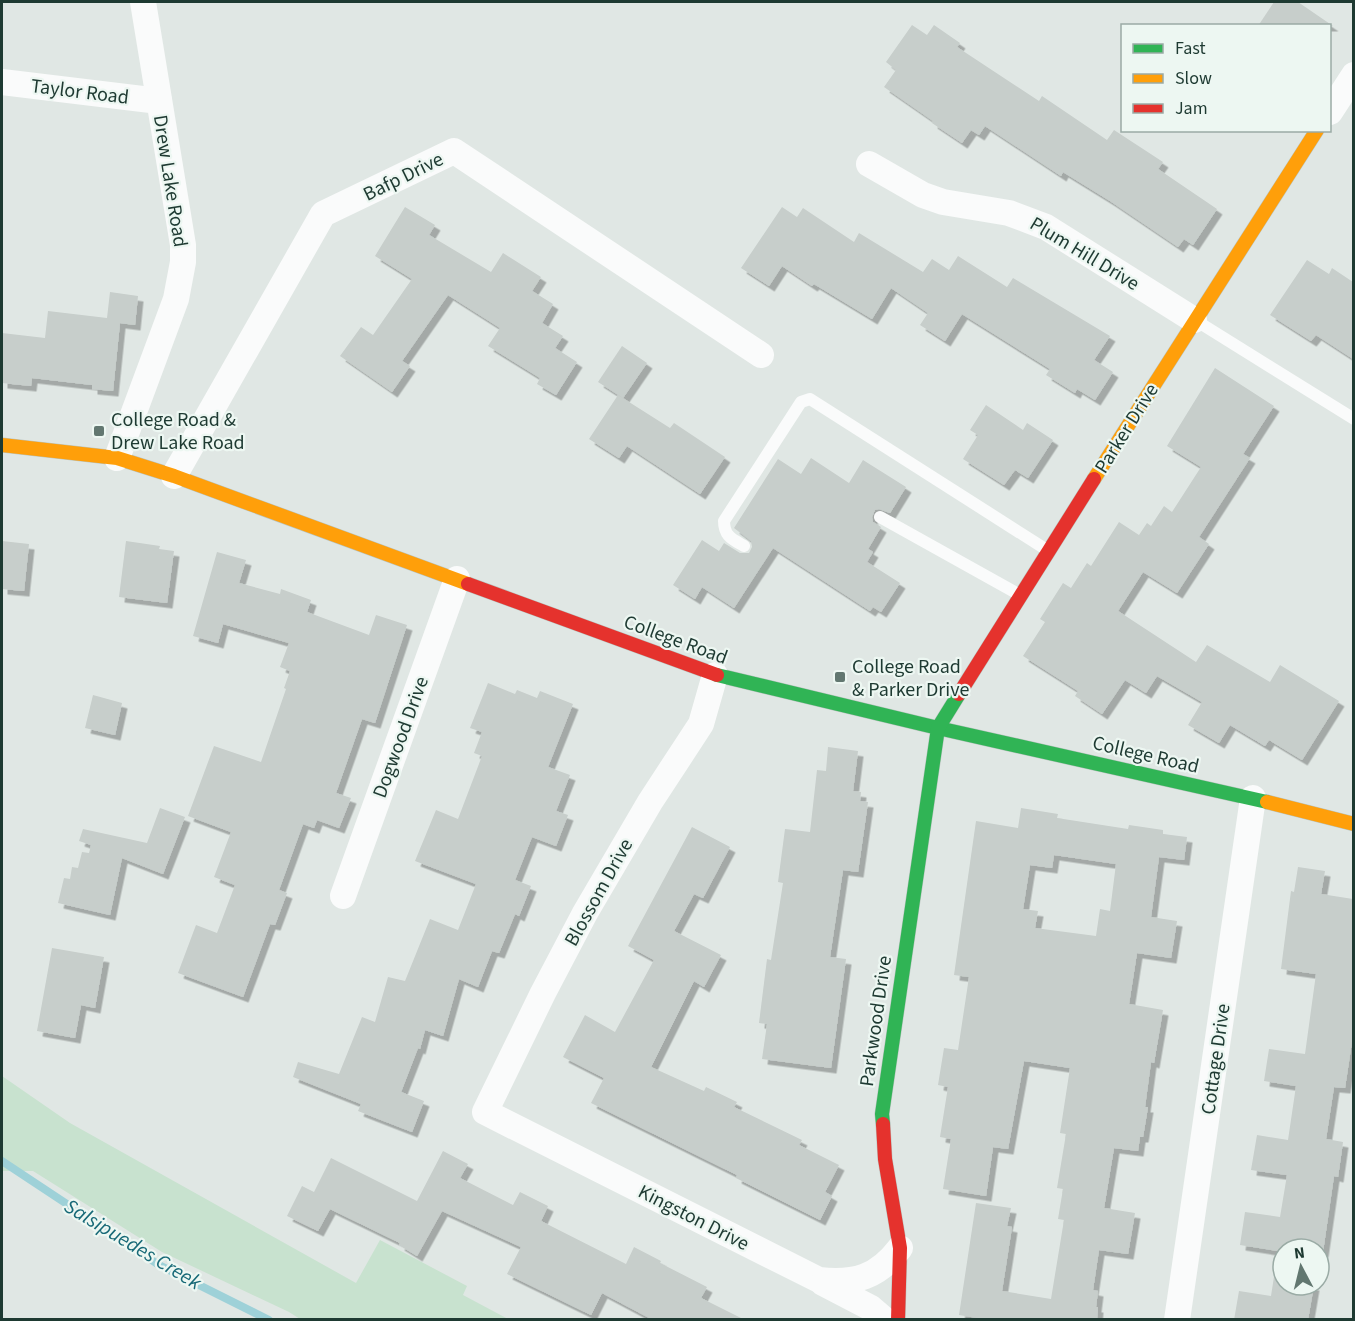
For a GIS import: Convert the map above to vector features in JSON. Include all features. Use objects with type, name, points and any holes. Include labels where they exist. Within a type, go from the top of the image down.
[{"type":"street","name":"Drew Lake Road","points":[[117,458],[176,299],[183,262],[183,245],[143,2]]},
{"type":"street","points":[[1331,109],[1353,75]]},
{"type":"street","name":"Taylor Road","points":[[2,82],[159,101]]},
{"type":"street","name":"Parker Drive","points":[[938,728],[1194,320],[1316,132]]},
{"type":"street","name":"Bafp Drive","points":[[174,476],[323,214],[454,151],[761,355]]},
{"type":"street","name":"Plum Hill Drive","points":[[869,164],[923,195],[943,202],[1009,213],[1046,227],[1194,320]]},
{"type":"street","name":"College Road","points":[[2,444],[117,458],[174,476],[716,675],[938,728],[1253,798],[1353,824]]},
{"type":"street","name":"Dogwood Drive","points":[[343,896],[457,579]]},
{"type":"street","name":"Blossom Drive","points":[[485,1112],[585,913],[650,802],[698,730],[707,709],[716,675]]},
{"type":"street","name":"Parkwood Drive","points":[[898,1320],[900,1248],[885,1159],[882,1114],[938,728]]},
{"type":"street","name":"Cottage Drive","points":[[1177,1320],[1253,798]]},
{"type":"street","name":"Kingston Drive","points":[[485,1112],[819,1280],[853,1281],[881,1269],[900,1248]]},
{"type":"street","points":[[799,1271],[871,1308],[885,1320]]},
{"type":"lane","points":[[1194,320],[1353,419]]},
{"type":"lane","points":[[744,546],[727,536],[724,521],[801,402],[810,399],[1048,551]]},
{"type":"lane","points":[[880,517],[1020,595]]},
{"type":"green space","points":[[2,1076],[70,1123],[356,1283],[380,1240],[467,1286],[463,1295],[508,1319],[300,1319],[162,1252],[33,1171],[2,1171]]},
{"type":"building","points":[[1274,2],[1298,2],[1330,24],[1259,24]]},
{"type":"building","points":[[912,25],[927,35],[934,25],[960,43],[957,47],[1039,101],[1042,96],[1107,140],[1114,130],[1163,162],[1158,169],[1217,209],[1193,245],[1184,239],[1178,247],[1110,201],[1063,172],[1061,176],[985,126],[979,135],[971,130],[962,143],[884,87],[896,70],[886,62]]},
{"type":"building","points":[[405,207],[435,225],[429,235],[491,272],[503,253],[541,277],[532,291],[553,304],[542,323],[563,336],[555,348],[577,362],[556,395],[537,384],[540,378],[488,346],[500,328],[448,295],[402,361],[410,366],[392,392],[340,356],[361,327],[373,335],[412,279],[375,256]]},
{"type":"building","points":[[782,207],[797,217],[803,208],[854,242],[859,233],[923,272],[932,259],[949,270],[958,256],[1007,287],[1013,278],[1110,336],[1094,360],[1113,372],[1095,400],[1077,389],[1075,393],[1046,375],[1050,369],[962,314],[945,341],[920,325],[928,313],[891,288],[872,319],[814,284],[812,286],[782,266],[769,286],[741,268]]},
{"type":"building","points":[[1307,260],[1329,274],[1332,268],[1353,282],[1353,359],[1316,335],[1311,341],[1270,315]]},
{"type":"building","points":[[110,292],[138,296],[135,325],[120,323],[113,391],[92,389],[92,385],[32,378],[31,386],[2,383],[2,333],[45,338],[48,311],[107,318]]},
{"type":"building","points":[[622,346],[647,363],[623,398],[598,382]]},
{"type":"building","points":[[1215,368],[1274,406],[1243,454],[1250,458],[1199,537],[1209,544],[1177,593],[1143,572],[1118,611],[1196,662],[1207,645],[1270,682],[1280,665],[1339,701],[1302,760],[1269,740],[1265,746],[1230,725],[1219,743],[1188,725],[1202,702],[1157,676],[1146,693],[1125,680],[1102,714],[1075,696],[1078,691],[1023,656],[1045,622],[1040,619],[1063,583],[1071,588],[1087,563],[1091,566],[1119,522],[1139,535],[1147,523],[1151,526],[1164,506],[1172,512],[1201,467],[1167,446]]},
{"type":"building","points":[[618,395],[670,428],[674,423],[725,457],[700,494],[627,446],[619,458],[589,439]]},
{"type":"building","points":[[986,405],[1023,430],[1027,423],[1053,440],[1028,478],[1015,470],[1004,485],[963,459],[978,435],[970,430]]},
{"type":"building","points":[[811,458],[849,483],[863,460],[906,487],[890,513],[879,509],[875,510],[872,517],[873,522],[881,527],[868,549],[873,552],[867,562],[900,583],[881,612],[873,607],[870,611],[773,548],[734,608],[702,587],[695,599],[673,585],[702,540],[719,551],[724,543],[740,553],[749,553],[752,547],[751,541],[734,528],[778,459],[801,474]]},
{"type":"building","points":[[2,541],[29,544],[24,591],[2,589]]},
{"type":"building","points":[[126,541],[160,546],[159,549],[174,551],[167,603],[119,597]]},
{"type":"building","points":[[217,552],[246,560],[239,583],[280,594],[281,589],[311,600],[307,612],[369,635],[376,615],[407,625],[375,723],[362,719],[336,793],[351,798],[339,828],[317,820],[314,828],[303,824],[279,890],[287,893],[275,925],[270,924],[243,997],[178,973],[196,925],[217,933],[235,885],[214,877],[231,832],[188,816],[214,746],[261,762],[286,689],[284,688],[290,671],[280,667],[289,643],[223,624],[218,643],[193,636]]},
{"type":"building","points":[[488,683],[515,694],[517,690],[537,698],[540,691],[573,704],[548,767],[570,775],[556,811],[568,815],[556,846],[532,837],[515,880],[531,886],[519,916],[515,914],[499,953],[492,951],[478,987],[459,979],[443,1036],[425,1030],[420,1049],[418,1048],[401,1092],[424,1101],[412,1132],[358,1111],[361,1104],[293,1077],[298,1062],[339,1074],[362,1017],[375,1022],[388,977],[405,981],[430,919],[458,930],[476,884],[415,861],[436,810],[458,819],[482,756],[474,753],[482,732],[470,728]]},
{"type":"building","points":[[93,695],[122,703],[115,735],[85,728]]},
{"type":"building","points":[[828,747],[858,751],[853,791],[861,792],[860,801],[868,802],[858,872],[843,870],[830,957],[846,959],[831,1068],[762,1059],[767,1024],[759,1023],[767,959],[771,960],[783,883],[778,882],[785,829],[810,832],[817,770],[826,771]]},
{"type":"building","points":[[160,808],[185,817],[163,874],[122,858],[110,915],[58,903],[64,878],[70,879],[72,867],[78,868],[82,852],[89,853],[91,845],[79,841],[83,829],[147,843]]},
{"type":"building","points":[[1021,808],[1058,814],[1057,818],[1128,829],[1129,825],[1163,830],[1163,834],[1187,837],[1184,860],[1159,857],[1151,917],[1177,921],[1171,958],[1137,953],[1129,1004],[1163,1010],[1154,1063],[1151,1062],[1143,1137],[1140,1137],[1138,1151],[1114,1148],[1104,1208],[1135,1213],[1128,1254],[1099,1250],[1093,1290],[1098,1291],[1097,1320],[990,1320],[959,1315],[976,1203],[1011,1208],[1007,1226],[1012,1227],[1002,1291],[1051,1299],[1064,1220],[1058,1219],[1063,1189],[1057,1188],[1066,1134],[1060,1133],[1070,1068],[1024,1061],[1008,1149],[993,1147],[986,1196],[943,1189],[951,1139],[940,1137],[948,1087],[938,1085],[944,1048],[958,1050],[969,977],[954,975],[976,821],[1018,828]],"holes":[[[1054,855],[1116,864],[1110,911],[1100,909],[1096,936],[1035,928],[1038,911],[1023,909],[1030,865],[1052,868]]]},
{"type":"building","points":[[692,827],[730,847],[703,898],[694,894],[674,931],[721,955],[704,987],[694,981],[651,1067],[704,1091],[706,1087],[737,1102],[734,1107],[802,1140],[799,1145],[839,1165],[825,1192],[832,1196],[820,1220],[736,1178],[737,1175],[591,1103],[604,1078],[563,1057],[585,1015],[615,1032],[654,960],[628,946]]},
{"type":"building","points":[[1298,867],[1325,871],[1321,894],[1353,899],[1353,1035],[1345,1088],[1334,1087],[1326,1139],[1343,1142],[1338,1177],[1334,1176],[1325,1237],[1271,1237],[1271,1250],[1240,1245],[1245,1212],[1280,1217],[1287,1175],[1251,1170],[1257,1135],[1288,1140],[1296,1086],[1264,1081],[1269,1049],[1305,1054],[1316,974],[1281,969],[1291,891],[1294,892]]},
{"type":"building","points":[[52,948],[104,957],[95,1008],[81,1005],[75,1038],[37,1031]]},
{"type":"building","points":[[443,1151],[468,1164],[460,1178],[513,1205],[520,1192],[548,1206],[541,1221],[626,1264],[634,1247],[707,1287],[701,1298],[745,1320],[653,1320],[602,1293],[591,1315],[507,1274],[521,1247],[442,1211],[417,1256],[399,1245],[400,1243],[330,1209],[318,1231],[287,1216],[302,1186],[314,1192],[331,1158],[417,1201]]},
{"type":"building","points":[[1239,1291],[1271,1297],[1312,1297],[1308,1320],[1234,1320]]},
{"type":"waterway","name":"Salsipuedes Creek","points":[[2,1161],[159,1265],[269,1320]]},
{"type":"traffic: fast","points":[[717,675],[938,728],[1267,802]]},
{"type":"traffic: fast","points":[[883,1124],[882,1114],[938,728],[959,694]]},
{"type":"traffic: slow","points":[[1094,479],[1316,132]]},
{"type":"traffic: slow","points":[[2,445],[117,458],[174,476],[468,584]]},
{"type":"traffic: slow","points":[[1267,802],[1354,824]]},
{"type":"traffic: jam","points":[[959,694],[1094,479]]},
{"type":"traffic: jam","points":[[468,584],[717,675]]},
{"type":"traffic: jam","points":[[883,1124],[885,1159],[900,1248],[898,1320]]},
{"type":"place","name":"College Road & Drew Lake Road","points":[[99,431]]},
{"type":"place","name":"College Road & Parker Drive","points":[[840,677]]}]
